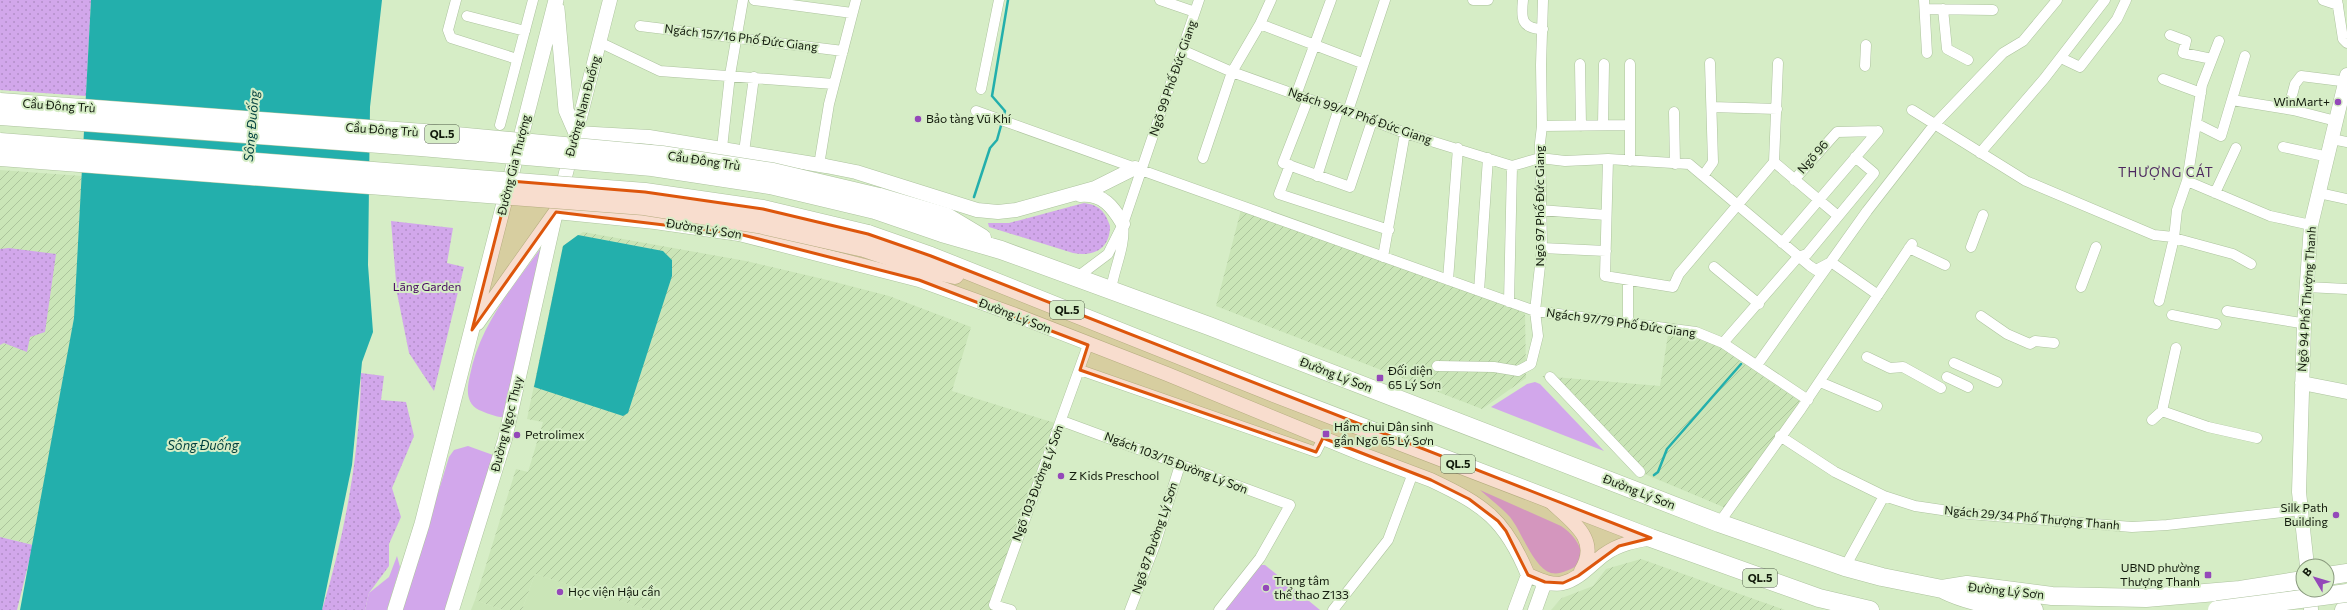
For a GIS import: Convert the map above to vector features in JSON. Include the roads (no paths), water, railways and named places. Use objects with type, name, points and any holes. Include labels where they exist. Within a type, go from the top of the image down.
[{"type":"highway","name":"Cầu Đông Trù","points":[[0,102],[424,133],[662,155],[773,172],[877,204]]},
{"type":"highway","name":"Cầu Đông Trù","points":[[0,116],[421,147],[652,167],[770,185],[877,204]]},
{"type":"highway","name":"QL.5","points":[[0,142],[645,192],[762,209],[866,241]]},
{"type":"highway","name":"QL.5","points":[[0,157],[644,206],[866,241]]},
{"type":"highway","name":"Đường Lý Sơn","points":[[877,204],[942,233],[1001,250],[1111,290],[1719,523],[1845,567],[1942,589],[1967,585],[2052,596],[2146,598],[2295,581]]},
{"type":"highway","name":"Đường Lý Sơn","points":[[866,241],[931,256],[1817,604],[1870,610]]},
{"type":"highway","points":[[2335,575],[2347,573]]},
{"type":"highway","points":[[2272,585],[2279,598],[2281,610]]},
{"type":"highway","name":"QL.5","points":[[1942,589],[1963,599],[1992,606],[2034,610]]},
{"type":"highway","points":[[2218,610],[2347,593]]},
{"type":"main road","points":[[556,0],[566,110],[576,133]]},
{"type":"main road","name":"Đường Gia Thượng","points":[[472,330],[556,0]]},
{"type":"main road","points":[[395,610],[422,524],[472,330],[556,212]]},
{"type":"street","points":[[456,0],[448,30],[451,38],[517,59]]},
{"type":"street","name":"Đường Gia Thượng","points":[[500,126],[533,0]]},
{"type":"street","name":"Đường Nam Đuống","points":[[556,212],[610,0]]},
{"type":"street","points":[[722,148],[730,75],[743,0]]},
{"type":"street","points":[[754,0],[852,13]]},
{"type":"street","points":[[819,165],[834,84],[856,0]]},
{"type":"street","points":[[981,89],[999,0]]},
{"type":"street","points":[[1160,0],[1195,12]]},
{"type":"street","name":"Ngõ 99 Phố Đức Giang","points":[[1124,224],[1138,169],[1146,156],[1199,0]]},
{"type":"street","points":[[1203,158],[1232,72],[1260,24],[1271,0]]},
{"type":"street","points":[[1296,95],[1331,0]]},
{"type":"street","points":[[1317,176],[1362,63],[1385,0]]},
{"type":"street","points":[[1473,0],[1488,0]]},
{"type":"street","points":[[1523,0],[1521,16],[1525,24],[1534,29],[1543,29]]},
{"type":"street","name":"Ngõ 97 Phố Đức Giang","points":[[1437,366],[1494,368],[1518,371],[1530,364],[1538,336],[1535,311],[1542,248],[1540,158],[1542,126],[1541,65],[1543,0]]},
{"type":"street","points":[[1757,366],[1867,211],[1934,125],[2003,53],[2023,42],[2057,0]]},
{"type":"street","points":[[1980,152],[2044,79],[2105,0]]},
{"type":"street","points":[[2061,58],[2080,67],[2117,19],[2126,0]]},
{"type":"street","points":[[2323,0],[2337,2],[2343,16],[2345,41]]},
{"type":"street","points":[[1927,53],[1924,5],[1943,9],[1993,10]]},
{"type":"street","points":[[1943,9],[1947,49],[1968,60]]},
{"type":"street","points":[[466,16],[525,31]]},
{"type":"street","points":[[1260,24],[1362,63]]},
{"type":"street","name":"Ngách 157/16 Phố Đức Giang","points":[[640,26],[842,51]]},
{"type":"street","points":[[2170,35],[2186,41],[2183,53],[2212,59]]},
{"type":"street","points":[[2159,302],[2174,237],[2177,210],[2187,181],[2201,93],[2219,41]]},
{"type":"street","points":[[599,42],[660,71],[730,75],[834,84]]},
{"type":"street","points":[[1865,66],[1866,45]]},
{"type":"street","name":"Ngách 99/47 Phố Đức Giang","points":[[1182,50],[1232,72],[1296,95],[1343,110],[1405,133],[1458,148],[1512,166]]},
{"type":"street","points":[[2197,124],[2221,136],[2245,56]]},
{"type":"street","points":[[1703,176],[1713,162],[1710,63]]},
{"type":"street","points":[[1608,159],[1605,276],[1673,287],[1679,274],[1774,162],[1778,63]]},
{"type":"street","points":[[1580,64],[1581,126]]},
{"type":"street","points":[[1604,64],[1604,125]]},
{"type":"street","points":[[1630,64],[1630,160]]},
{"type":"street","points":[[2291,99],[2295,84],[2301,76],[2341,81],[2346,80]]},
{"type":"street","points":[[744,152],[754,77]]},
{"type":"street","points":[[2163,79],[2201,93]]},
{"type":"street","name":"Ngõ 94 Phố Thượng Thanh","points":[[2306,558],[2299,492],[2304,325],[2311,225],[2332,139],[2334,123],[2346,80]]},
{"type":"street","points":[[1308,99],[1279,194],[1297,198],[1389,230]]},
{"type":"street","points":[[2232,100],[2294,110],[2332,120],[2334,123]]},
{"type":"street","points":[[1712,107],[1777,109]]},
{"type":"street","points":[[1912,110],[2026,181],[2154,236],[2174,237],[2233,254],[2251,264]]},
{"type":"street","name":"Ngách 97/79 Phố Đức Giang","points":[[976,111],[1535,311],[1696,332],[1723,343],[1808,400]]},
{"type":"street","points":[[1674,112],[1676,164]]},
{"type":"street","points":[[1287,164],[1350,187],[1372,121]]},
{"type":"street","points":[[1542,126],[1630,125]]},
{"type":"street","name":"Ngõ 96","points":[[1794,180],[1837,132],[1878,131],[1855,156]]},
{"type":"street","points":[[576,133],[649,137],[722,148],[856,172],[988,212],[1007,212],[1095,188],[1138,169]]},
{"type":"street","points":[[1383,257],[1405,133]]},
{"type":"street","points":[[2332,139],[2347,142]]},
{"type":"street","points":[[2283,147],[2324,156],[2327,161]]},
{"type":"street","points":[[1448,280],[1458,148]]},
{"type":"street","points":[[2215,193],[2236,148]]},
{"type":"street","points":[[1723,343],[1798,257],[1807,254],[1874,173],[1855,156],[1782,243]]},
{"type":"street","points":[[1479,291],[1488,158]]},
{"type":"street","points":[[1509,302],[1512,166],[1540,158],[1565,161],[1608,159],[1689,164],[1738,204],[1798,257],[1816,270],[1831,262]]},
{"type":"street","points":[[1774,162],[1838,216]]},
{"type":"street","points":[[2187,181],[2270,216],[2311,225]]},
{"type":"street","points":[[2319,193],[2347,199]]},
{"type":"street","points":[[1046,201],[1082,195],[1100,198],[1113,208],[1124,224],[1125,237],[1114,270],[1111,290]]},
{"type":"street","points":[[1540,210],[1606,215]]},
{"type":"street","name":"Đường Lý Sơn","points":[[556,212],[655,222],[739,234],[823,254],[919,280],[1013,314],[1458,492],[1498,521],[1506,531],[1528,575]]},
{"type":"street","name":"Đường Ngọc Thụy","points":[[452,610],[505,439],[556,212]]},
{"type":"street","points":[[1971,248],[1983,215]]},
{"type":"street","points":[[1076,278],[1108,254],[1124,224]]},
{"type":"street","points":[[1719,523],[1780,436],[1808,400],[1910,246],[1945,265]]},
{"type":"street","points":[[2081,287],[2096,246]]},
{"type":"street","points":[[1542,248],[1606,251]]},
{"type":"street","points":[[1831,262],[1878,295]]},
{"type":"street","points":[[1714,266],[1758,304]]},
{"type":"street","points":[[1628,280],[1628,323]]},
{"type":"street","points":[[2306,288],[2347,290]]},
{"type":"street","points":[[2227,311],[2301,323],[2304,325]]},
{"type":"street","points":[[2172,315],[2216,324]]},
{"type":"street","points":[[1981,316],[2007,334],[2030,344],[2035,341],[2054,343]]},
{"type":"street","name":"Ngõ 103 Đường Lý Sơn","points":[[1011,610],[994,605],[1062,421],[1088,345]]},
{"type":"street","points":[[2152,420],[2162,411],[2176,348]]},
{"type":"street","points":[[1867,357],[1890,368],[1902,367],[1941,388]]},
{"type":"street","points":[[1954,363],[1997,382]]},
{"type":"street","points":[[1080,370],[1316,452],[1323,438]]},
{"type":"street","points":[[1550,377],[1640,472]]},
{"type":"street","points":[[1947,377],[1968,387]]},
{"type":"street","points":[[1820,382],[1877,406]]},
{"type":"street","points":[[2302,383],[2347,392]]},
{"type":"street","points":[[2162,411],[2208,427],[2257,438]]},
{"type":"street","name":"Ngách 103/15 Đường Lý Sơn","points":[[1062,421],[1290,505],[1260,558],[1219,610]]},
{"type":"street","name":"Ngách 29/34 Phố Thượng Thanh","points":[[1780,436],[1835,472],[1884,496],[1915,506],[1969,514],[2106,526],[2167,525],[2301,510]]},
{"type":"street","name":"Ngõ 87 Đường Lý Sơn","points":[[1130,610],[1155,545],[1180,465]]},
{"type":"street","points":[[1333,610],[1388,540],[1413,473]]},
{"type":"street","points":[[1845,567],[1884,496]]},
{"type":"street","name":"Đường Lý Sơn","points":[[1547,498],[1581,530],[1586,538],[1589,556],[1578,576]]},
{"type":"street","points":[[1515,610],[1528,575],[1545,582],[1563,584],[1578,576],[1607,553],[1619,546],[1651,538]]},
{"type":"street","points":[[1535,610],[1545,582]]},
{"type":"street","points":[[2311,598],[2312,610]]},
{"type":"water","name":"Sông Đuống","points":[[91,0],[382,0],[370,107],[368,265],[373,332],[362,362],[352,465],[322,610],[20,610],[74,318]]},
{"type":"water","points":[[578,235],[663,251],[672,260],[672,276],[628,413],[623,416],[534,387],[563,246]]},
{"type":"waterway","points":[[1003,117],[1005,111],[992,96],[1008,0]]},
{"type":"waterway","points":[[974,197],[990,148],[997,140],[1002,122]]},
{"type":"waterway","points":[[1654,475],[1658,472],[1667,449],[1741,364]]},
{"type":"place","name":"WinMart+","points":[[2338,102]]},
{"type":"place","name":"Bảo tàng Vũ Khí","points":[[918,119]]},
{"type":"place","name":"Đối diện 65 Lý Sơn","points":[[1380,378]]},
{"type":"place","name":"Hầm chui Dân sinh gần Ngõ 65 Lý Sơn","points":[[1326,434]]},
{"type":"place","name":"Petrolimex","points":[[517,435]]},
{"type":"place","name":"Z Kids Preschool","points":[[1061,476]]},
{"type":"place","name":"Silk Path Building","points":[[2336,515]]},
{"type":"place","name":"UBND phường Thượng Thanh","points":[[2208,575]]},
{"type":"place","name":"Trung tâm thể thao Z133","points":[[1266,588]]},
{"type":"place","name":"Học viện Hậu cần","points":[[560,592]]},
{"type":"district","name":"THƯỢNG CÁT","points":[[2166,172]]},
{"type":"park label","name":"Lãng Garden","points":[[427,287]]}]
